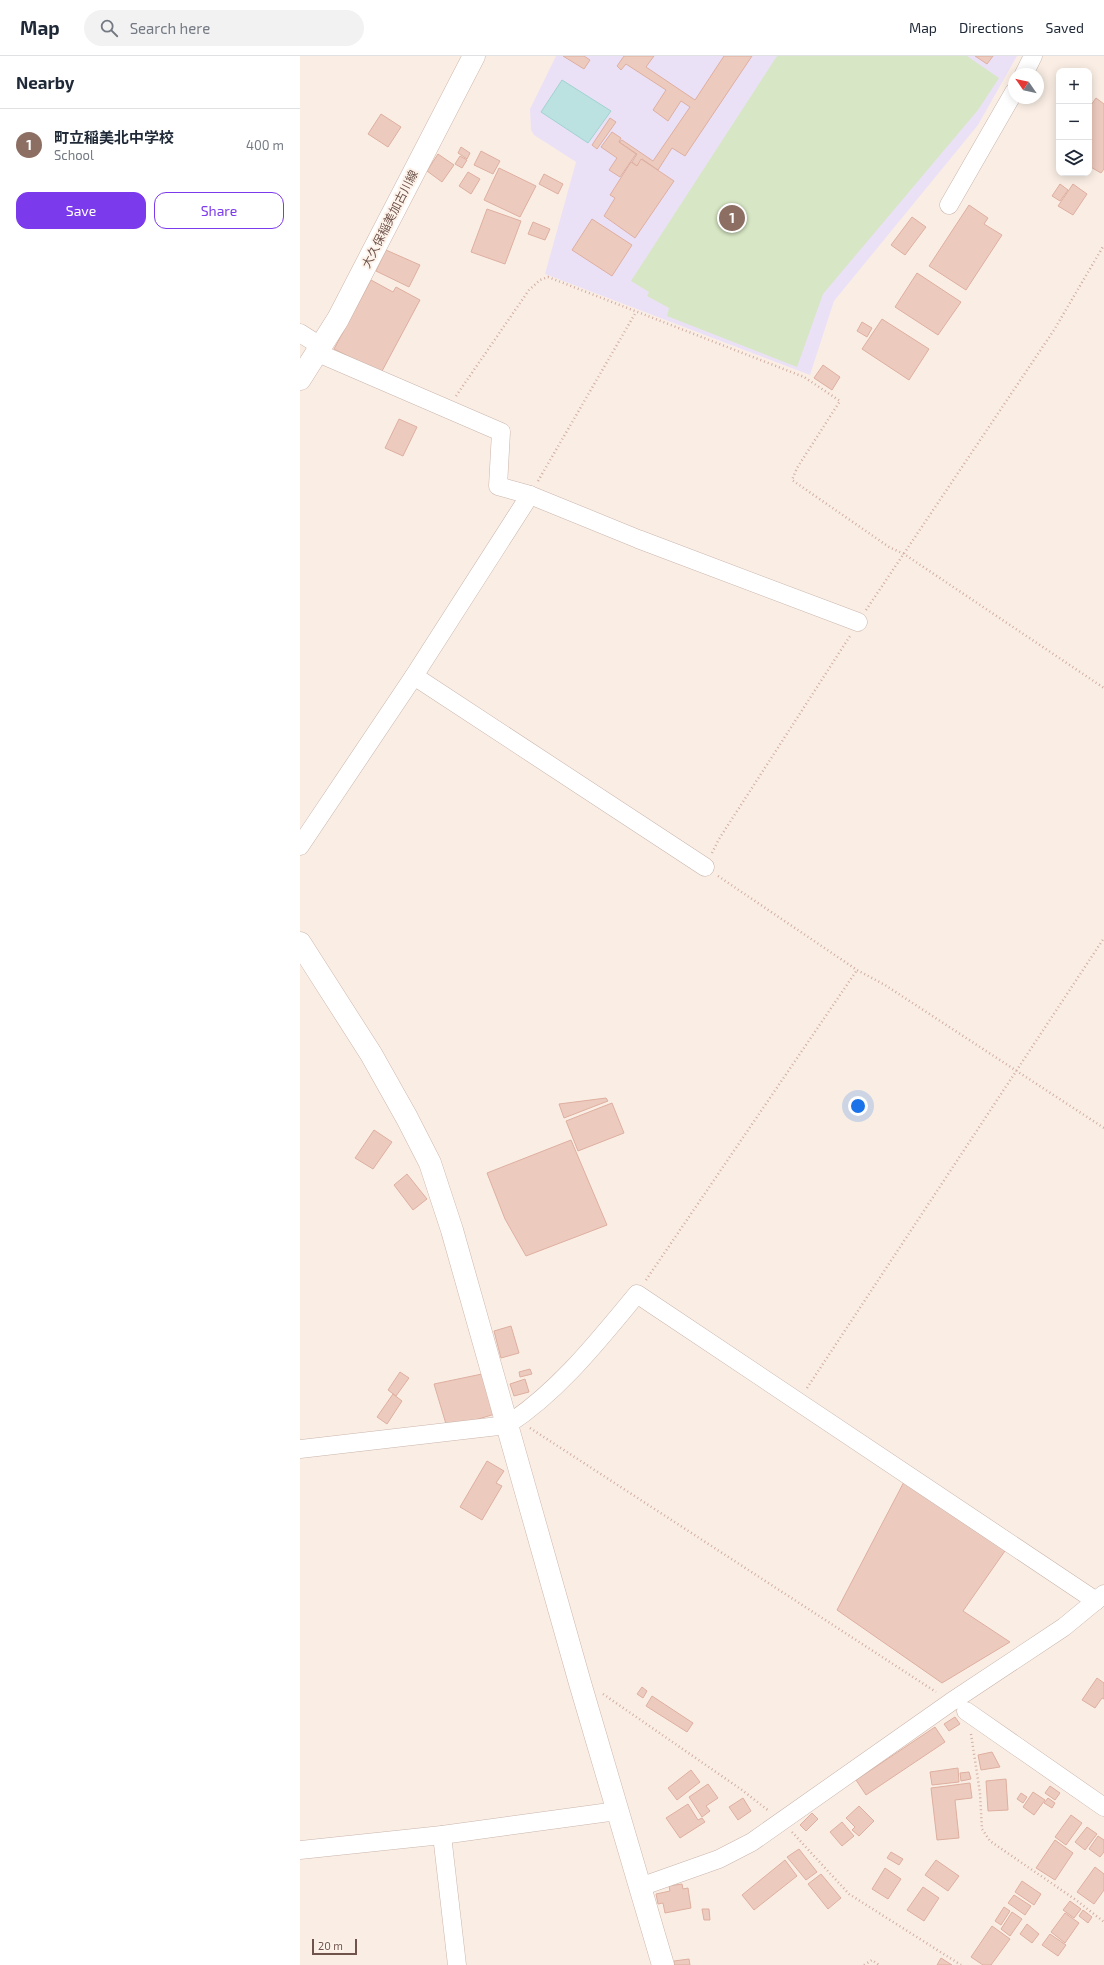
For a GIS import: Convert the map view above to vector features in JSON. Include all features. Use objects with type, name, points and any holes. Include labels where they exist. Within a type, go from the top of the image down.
[{"type":"street","name":"大久保稲美加古川線","points":[[300,379],[320,350],[338,319],[474,56]]},
{"type":"street","points":[[1027,68],[1033,56]]},
{"type":"street","points":[[949,205],[1008,102]]},
{"type":"street","points":[[300,334],[320,350],[447,409],[501,432],[498,486],[530,495],[638,539],[858,622]]},
{"type":"street","points":[[300,846],[414,676],[530,495]]},
{"type":"street","points":[[414,676],[705,867]]},
{"type":"street","points":[[300,943],[371,1054],[430,1163],[512,1422],[580,1683],[663,1965]]},
{"type":"street","points":[[300,1449],[512,1422],[531,1410],[595,1345],[637,1294],[798,1402],[1100,1597],[1064,1627],[951,1702],[752,1842],[719,1859],[640,1887]]},
{"type":"street","points":[[966,1711],[1104,1807]]},
{"type":"street","points":[[300,1850],[442,1835],[617,1810]]},
{"type":"street","points":[[442,1835],[457,1965]]},
{"type":"path","points":[[1104,245],[1054,330],[858,622],[828,672],[719,839],[705,867],[858,970],[885,984],[1104,1128]]},
{"type":"path","points":[[447,409],[529,290],[540,280],[548,277],[804,377],[840,401],[797,468],[792,480],[888,547],[904,554],[933,575],[1104,688]]},
{"type":"path","points":[[530,495],[636,312]]},
{"type":"path","points":[[798,1402],[1104,938]]},
{"type":"path","points":[[637,1294],[678,1231],[858,970]]},
{"type":"path","points":[[512,1422],[951,1702]]},
{"type":"path","points":[[580,1683],[595,1688],[742,1790],[781,1821],[848,1894],[961,1965]]},
{"type":"path","points":[[966,1711],[980,1793],[982,1829],[990,1841],[1076,1900],[1104,1922]]},
{"type":"path","points":[[864,1965],[872,1960],[879,1965]]},
{"type":"shaded area","points":[[556,56],[1017,56],[1010,68],[1008,68],[1008,72],[978,125],[834,301],[810,375],[545,274],[576,162],[534,135],[531,130],[530,109]]},
{"type":"green space","points":[[777,56],[967,56],[999,78],[978,110],[823,294],[797,367],[667,316],[669,308],[647,296],[649,292],[631,281]]},
{"type":"water","points":[[562,80],[611,111],[588,143],[541,112]]},
{"type":"building","points":[[563,56],[584,56],[590,60],[584,69]]},
{"type":"building","points":[[624,56],[654,56],[646,67],[695,100],[724,56],[752,56],[685,156],[672,148],[658,170],[642,159],[637,166],[632,162],[637,154],[619,142],[622,140],[653,161],[690,107],[681,101],[668,121],[653,110],[666,90],[626,64],[621,70],[617,66]]},
{"type":"building","points":[[975,56],[993,56],[987,64]]},
{"type":"building","points":[[1096,98],[1104,104],[1104,169],[1101,173],[1092,168],[1092,104]]},
{"type":"building","points":[[381,114],[401,127],[388,147],[368,134]]},
{"type":"building","points":[[610,118],[616,122],[597,149],[592,145]]},
{"type":"building","points":[[612,132],[621,138],[619,142],[636,154],[620,177],[609,170],[617,158],[601,147]]},
{"type":"building","points":[[461,147],[470,153],[467,159],[458,153]]},
{"type":"building","points":[[481,151],[500,161],[493,174],[474,165]]},
{"type":"building","points":[[438,154],[454,165],[442,182],[427,171]]},
{"type":"building","points":[[460,156],[467,160],[462,168],[455,164]]},
{"type":"building","points":[[641,159],[674,181],[635,238],[604,216],[615,198],[610,195],[631,162],[637,166]]},
{"type":"building","points":[[499,168],[536,186],[520,217],[484,200]]},
{"type":"building","points":[[468,172],[480,179],[471,194],[459,186]]},
{"type":"building","points":[[544,174],[563,184],[558,194],[539,184]]},
{"type":"building","points":[[1060,184],[1068,190],[1060,201],[1052,196]]},
{"type":"building","points":[[1073,184],[1087,194],[1073,215],[1058,206]]},
{"type":"building","points":[[969,205],[988,218],[984,224],[1002,235],[966,290],[929,266]]},
{"type":"building","points":[[487,209],[521,221],[505,264],[471,252]]},
{"type":"building","points":[[912,217],[926,227],[905,255],[891,245]]},
{"type":"building","points":[[592,219],[632,245],[612,276],[572,250]]},
{"type":"building","points":[[533,222],[550,229],[545,240],[528,234]]},
{"type":"building","points":[[386,250],[420,265],[409,287],[376,271]]},
{"type":"building","points":[[917,273],[961,302],[938,335],[895,307]]},
{"type":"building","points":[[371,280],[393,292],[396,287],[420,300],[381,373],[334,349]]},
{"type":"building","points":[[882,319],[929,349],[909,380],[862,349]]},
{"type":"building","points":[[862,322],[872,328],[867,337],[857,331]]},
{"type":"building","points":[[823,365],[840,377],[832,390],[814,378]]},
{"type":"building","points":[[399,419],[417,427],[403,456],[385,448]]},
{"type":"building","points":[[606,1098],[608,1101],[564,1118],[559,1104]]},
{"type":"building","points":[[612,1103],[624,1133],[578,1151],[566,1121]]},
{"type":"building","points":[[374,1130],[392,1142],[373,1169],[355,1158]]},
{"type":"building","points":[[571,1140],[607,1225],[526,1256],[505,1219],[487,1173]]},
{"type":"building","points":[[407,1174],[427,1199],[413,1210],[394,1185]]},
{"type":"building","points":[[511,1326],[519,1353],[501,1358],[494,1331]]},
{"type":"building","points":[[530,1369],[532,1374],[520,1377],[519,1372]]},
{"type":"building","points":[[400,1372],[409,1378],[396,1396],[388,1390]]},
{"type":"building","points":[[482,1374],[495,1414],[465,1423],[446,1424],[434,1384]]},
{"type":"building","points":[[525,1379],[529,1392],[514,1396],[510,1384]]},
{"type":"building","points":[[393,1394],[402,1401],[387,1424],[377,1417]]},
{"type":"building","points":[[487,1461],[504,1471],[496,1483],[502,1486],[482,1520],[460,1507]]},
{"type":"building","points":[[906,1478],[1007,1548],[963,1611],[1010,1642],[942,1683],[837,1610]]},
{"type":"building","points":[[1097,1678],[1104,1683],[1104,1699],[1102,1698],[1095,1708],[1082,1700]]},
{"type":"building","points":[[642,1687],[647,1691],[643,1698],[637,1694]]},
{"type":"building","points":[[652,1696],[693,1723],[687,1732],[646,1706]]},
{"type":"building","points":[[955,1717],[960,1724],[949,1731],[944,1724]]},
{"type":"building","points":[[935,1727],[945,1742],[866,1795],[856,1780]]},
{"type":"building","points":[[992,1752],[1000,1767],[981,1770],[978,1755]]},
{"type":"building","points":[[958,1768],[959,1782],[932,1785],[930,1772]]},
{"type":"building","points":[[691,1770],[700,1782],[677,1800],[668,1788]]},
{"type":"building","points":[[969,1772],[971,1779],[961,1781],[960,1773]]},
{"type":"building","points":[[1006,1779],[1008,1810],[988,1811],[986,1781]]},
{"type":"building","points":[[970,1783],[972,1798],[955,1800],[959,1838],[937,1840],[931,1788]]},
{"type":"building","points":[[708,1784],[718,1798],[706,1806],[710,1811],[702,1817],[689,1797]]},
{"type":"building","points":[[1050,1786],[1060,1793],[1055,1800],[1045,1793]]},
{"type":"building","points":[[1033,1792],[1045,1800],[1034,1815],[1023,1807]]},
{"type":"building","points":[[1021,1793],[1027,1797],[1023,1803],[1017,1799]]},
{"type":"building","points":[[743,1798],[751,1811],[738,1820],[729,1807]]},
{"type":"building","points":[[1048,1798],[1055,1803],[1052,1808],[1044,1803]]},
{"type":"building","points":[[688,1804],[698,1820],[702,1818],[705,1822],[680,1838],[666,1818]]},
{"type":"building","points":[[859,1806],[874,1821],[859,1836],[852,1830],[855,1827],[846,1818]]},
{"type":"building","points":[[812,1813],[818,1819],[806,1831],[800,1825]]},
{"type":"building","points":[[1071,1815],[1082,1823],[1066,1845],[1055,1837]]},
{"type":"building","points":[[842,1822],[854,1836],[842,1846],[830,1832]]},
{"type":"building","points":[[1087,1827],[1097,1834],[1085,1850],[1075,1842]]},
{"type":"building","points":[[1098,1836],[1104,1840],[1104,1852],[1100,1857],[1089,1849]]},
{"type":"building","points":[[1055,1840],[1073,1853],[1055,1880],[1036,1868]]},
{"type":"building","points":[[799,1849],[817,1872],[806,1880],[787,1857]]},
{"type":"building","points":[[891,1852],[903,1859],[899,1865],[887,1858]]},
{"type":"building","points":[[785,1860],[797,1876],[754,1910],[742,1895]]},
{"type":"building","points":[[936,1860],[959,1876],[948,1891],[925,1875]]},
{"type":"building","points":[[1095,1867],[1104,1874],[1104,1890],[1094,1904],[1077,1892]]},
{"type":"building","points":[[885,1868],[901,1879],[888,1899],[872,1889]]},
{"type":"building","points":[[821,1874],[841,1898],[828,1909],[808,1884]]},
{"type":"building","points":[[1022,1881],[1041,1894],[1034,1905],[1015,1892]]},
{"type":"building","points":[[682,1884],[683,1889],[688,1888],[691,1908],[665,1913],[663,1903],[658,1904],[656,1894],[670,1891],[669,1886]]},
{"type":"building","points":[[923,1887],[939,1898],[924,1921],[907,1910]]},
{"type":"building","points":[[1014,1895],[1031,1906],[1025,1915],[1008,1903]]},
{"type":"building","points":[[1070,1901],[1081,1909],[1074,1918],[1063,1910]]},
{"type":"building","points":[[1004,1907],[1010,1911],[1001,1925],[995,1921]]},
{"type":"building","points":[[702,1909],[709,1909],[710,1920],[704,1920]]},
{"type":"building","points":[[1083,1910],[1092,1917],[1088,1923],[1079,1916]]},
{"type":"building","points":[[1012,1912],[1022,1919],[1010,1936],[1001,1929]]},
{"type":"building","points":[[1065,1913],[1079,1923],[1065,1943],[1051,1932]]},
{"type":"building","points":[[1027,1924],[1039,1934],[1032,1943],[1020,1934]]},
{"type":"building","points":[[992,1926],[1010,1939],[991,1965],[983,1965],[971,1957]]},
{"type":"building","points":[[1050,1934],[1066,1945],[1058,1956],[1042,1945]]},
{"type":"building","points":[[941,1958],[952,1965],[937,1965]]},
{"type":"building","points":[[689,1959],[690,1965],[674,1965],[674,1961]]},
{"type":"place","name":"町立稲美北中学校","points":[[732,218]]}]
